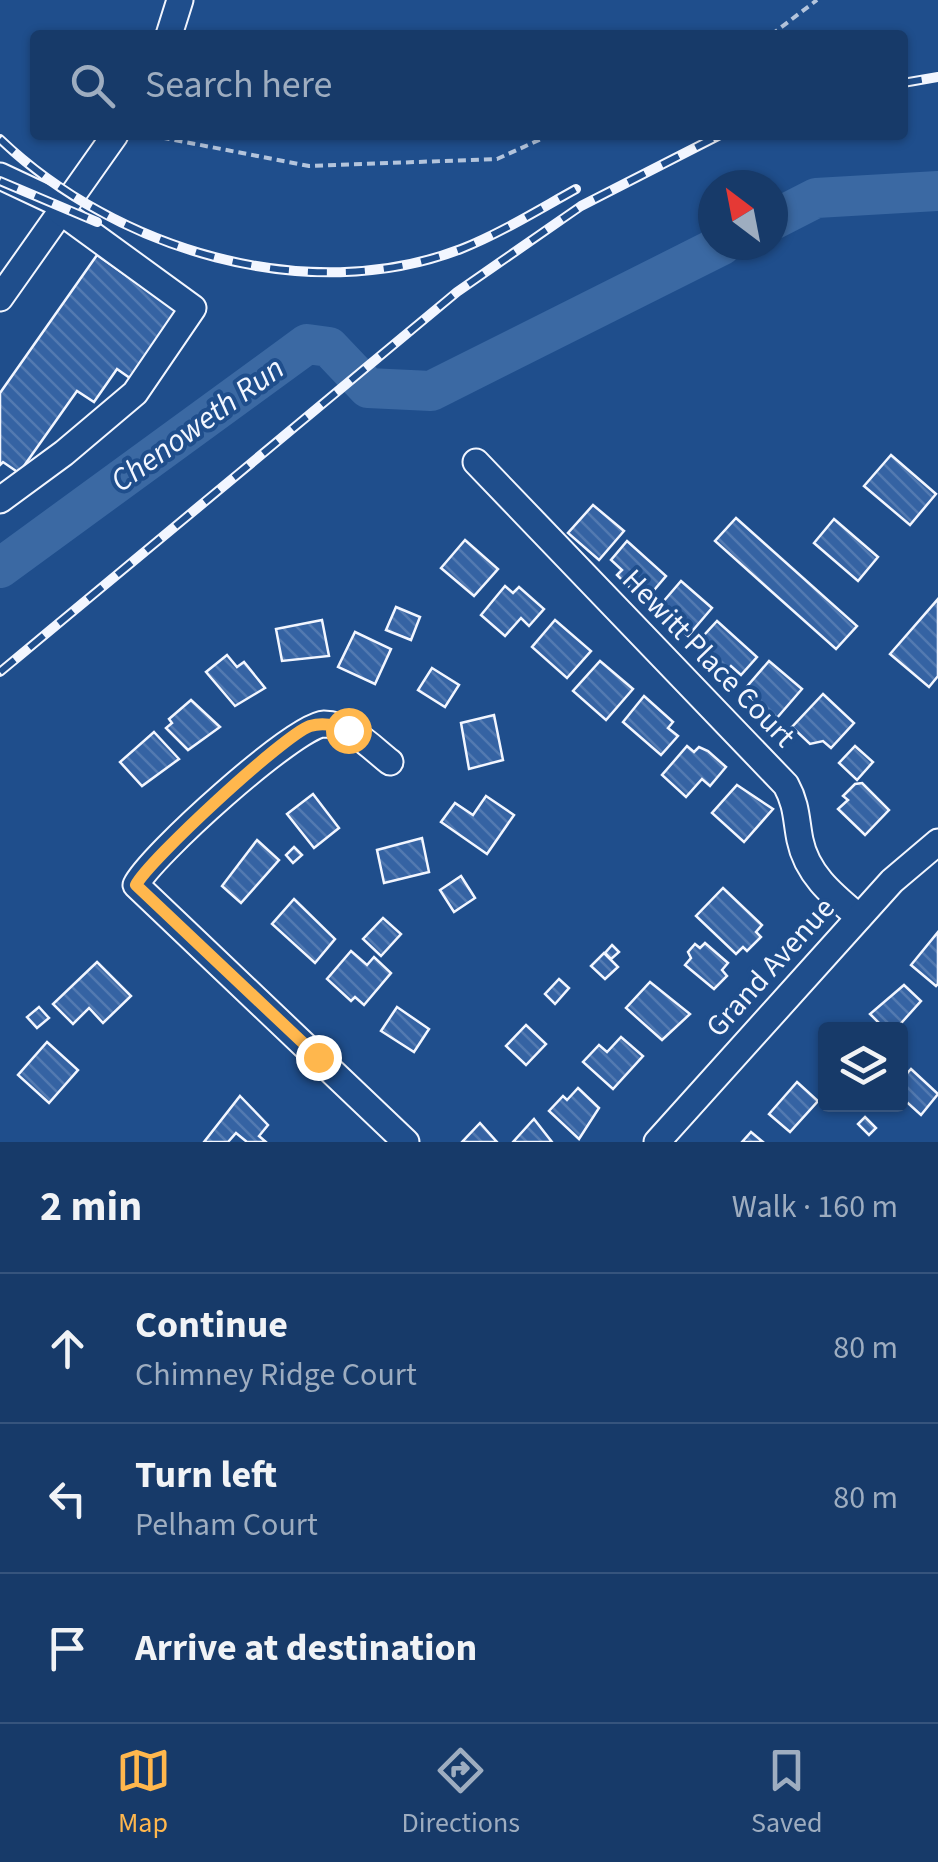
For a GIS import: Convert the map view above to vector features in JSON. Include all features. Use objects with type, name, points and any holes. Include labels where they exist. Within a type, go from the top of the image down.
[{"type":"street","points":[[171,30],[180,0]]},
{"type":"street","points":[[0,298],[110,140]]},
{"type":"street","points":[[0,176],[62,209],[192,308],[135,393],[64,454],[0,500]]},
{"type":"street","name":"Hewitt Place Court","points":[[476,462],[786,785],[796,802],[804,854],[821,884],[859,918]]},
{"type":"street","points":[[390,762],[348,730],[326,724],[311,726],[239,782],[136,885],[406,1142]]},
{"type":"street","name":"Grand Avenue","points":[[657,1142],[901,872],[938,842]]},
{"type":"path","points":[[778,30],[818,0]]},
{"type":"path","points":[[175,140],[309,166],[497,158],[538,140]]},
{"type":"building","points":[[97,255],[181,314],[134,381],[117,369],[94,402],[77,391],[19,473],[3,462],[0,465],[0,393]]},
{"type":"building","points":[[891,455],[936,494],[910,525],[864,486]]},
{"type":"building","points":[[593,505],[624,531],[599,560],[568,533]]},
{"type":"building","points":[[736,518],[857,626],[836,649],[715,541]]},
{"type":"building","points":[[834,519],[878,557],[858,581],[814,543]]},
{"type":"building","points":[[465,540],[498,569],[474,596],[441,568]]},
{"type":"building","points":[[627,541],[666,576],[644,602],[617,575],[622,570],[611,560]]},
{"type":"building","points":[[681,581],[712,608],[688,636],[656,610]]},
{"type":"building","points":[[505,586],[513,593],[519,587],[544,609],[529,626],[521,618],[505,636],[481,615]]},
{"type":"building","points":[[938,599],[938,676],[929,687],[890,654]]},
{"type":"building","points":[[396,607],[420,617],[411,640],[386,630]]},
{"type":"building","points":[[322,620],[329,656],[282,661],[276,629]]},
{"type":"building","points":[[555,620],[591,651],[567,678],[532,647]]},
{"type":"building","points":[[717,621],[757,657],[741,675],[731,666],[726,672],[695,645]]},
{"type":"building","points":[[355,632],[391,649],[375,684],[338,667]]},
{"type":"building","points":[[227,655],[237,667],[244,662],[265,688],[235,706],[206,672]]},
{"type":"building","points":[[600,661],[633,689],[606,720],[573,691]]},
{"type":"building","points":[[769,661],[802,689],[776,719],[743,691]]},
{"type":"building","points":[[432,668],[459,685],[445,707],[418,690]]},
{"type":"building","points":[[823,694],[854,723],[831,748],[823,741],[810,744],[792,727]]},
{"type":"building","points":[[644,696],[673,722],[668,728],[678,736],[661,755],[623,722]]},
{"type":"building","points":[[191,700],[220,727],[188,750],[166,728],[172,723],[169,719]]},
{"type":"building","points":[[494,715],[503,760],[469,769],[461,723]]},
{"type":"building","points":[[154,732],[179,759],[142,786],[120,762]]},
{"type":"building","points":[[687,746],[694,752],[699,747],[708,751],[726,767],[710,786],[702,779],[686,797],[662,775]]},
{"type":"building","points":[[855,746],[873,762],[857,780],[839,763]]},
{"type":"building","points":[[862,783],[889,810],[865,835],[838,809],[848,800],[843,796],[855,784]]},
{"type":"building","points":[[737,785],[773,809],[744,842],[712,813]]},
{"type":"building","points":[[313,794],[339,828],[314,848],[287,814]]},
{"type":"building","points":[[486,796],[514,815],[487,854],[441,822],[455,803],[473,815]]},
{"type":"building","points":[[422,838],[429,872],[384,883],[377,850]]},
{"type":"building","points":[[257,840],[279,860],[241,903],[222,886]]},
{"type":"building","points":[[294,847],[302,855],[293,863],[286,855]]},
{"type":"building","points":[[461,876],[475,898],[454,912],[440,890]]},
{"type":"building","points":[[723,888],[762,925],[756,932],[761,937],[747,951],[743,947],[736,954],[696,916]]},
{"type":"building","points":[[294,899],[335,939],[315,963],[272,924]]},
{"type":"building","points":[[383,918],[401,934],[381,956],[363,939]]},
{"type":"building","points":[[938,932],[938,984],[936,986],[911,965]]},
{"type":"building","points":[[705,943],[728,963],[722,970],[727,976],[714,989],[685,965],[695,944],[700,948]]},
{"type":"building","points":[[612,945],[619,952],[611,959],[605,953]]},
{"type":"building","points":[[351,951],[367,965],[374,957],[391,973],[364,1005],[355,997],[351,1001],[327,979]]},
{"type":"building","points":[[604,953],[618,967],[605,979],[591,966]]},
{"type":"building","points":[[97,962],[131,996],[103,1023],[89,1008],[73,1024],[53,1004]]},
{"type":"building","points":[[559,979],[569,988],[555,1004],[545,994]]},
{"type":"building","points":[[650,982],[690,1014],[662,1040],[626,1008]]},
{"type":"building","points":[[904,985],[921,1001],[902,1022],[878,1022],[870,1014]]},
{"type":"building","points":[[39,1007],[49,1018],[37,1028],[27,1017]]},
{"type":"building","points":[[397,1007],[429,1029],[414,1052],[381,1031]]},
{"type":"building","points":[[526,1025],[546,1044],[526,1065],[506,1046]]},
{"type":"building","points":[[621,1037],[643,1056],[613,1089],[583,1062],[599,1045],[607,1052]]},
{"type":"building","points":[[47,1042],[78,1070],[49,1103],[18,1075]]},
{"type":"building","points":[[911,1069],[938,1094],[921,1115],[908,1103]]},
{"type":"building","points":[[797,1082],[818,1101],[790,1132],[769,1114]]},
{"type":"building","points":[[578,1088],[599,1108],[579,1139],[549,1111],[563,1096],[567,1100]]},
{"type":"building","points":[[240,1096],[268,1125],[259,1136],[266,1142],[247,1142],[236,1133],[228,1142],[204,1142]]},
{"type":"building","points":[[865,1117],[876,1128],[869,1135],[858,1124]]},
{"type":"building","points":[[532,1121],[552,1142],[513,1142]]},
{"type":"building","points":[[480,1123],[497,1142],[462,1142]]},
{"type":"building","points":[[751,1132],[763,1142],[742,1142]]},
{"type":"waterway","name":"Chenoweth Run","points":[[788,212],[816,198],[938,191]]},
{"type":"waterway","name":"Chenoweth Run","points":[[0,568],[307,344],[329,347],[368,388],[431,391],[698,257]]},
{"type":"railway","points":[[908,82],[938,77]]},
{"type":"railway","points":[[0,139],[47,178],[99,211],[156,238],[216,257],[278,269],[340,272],[402,266],[476,243],[576,189]]},
{"type":"railway","points":[[0,672],[457,292],[581,206],[710,140]]},
{"type":"railway","points":[[0,181],[97,222]]},
{"type":"route","points":[[318,1057],[136,885],[239,782],[298,733],[326,724],[348,730]]}]
